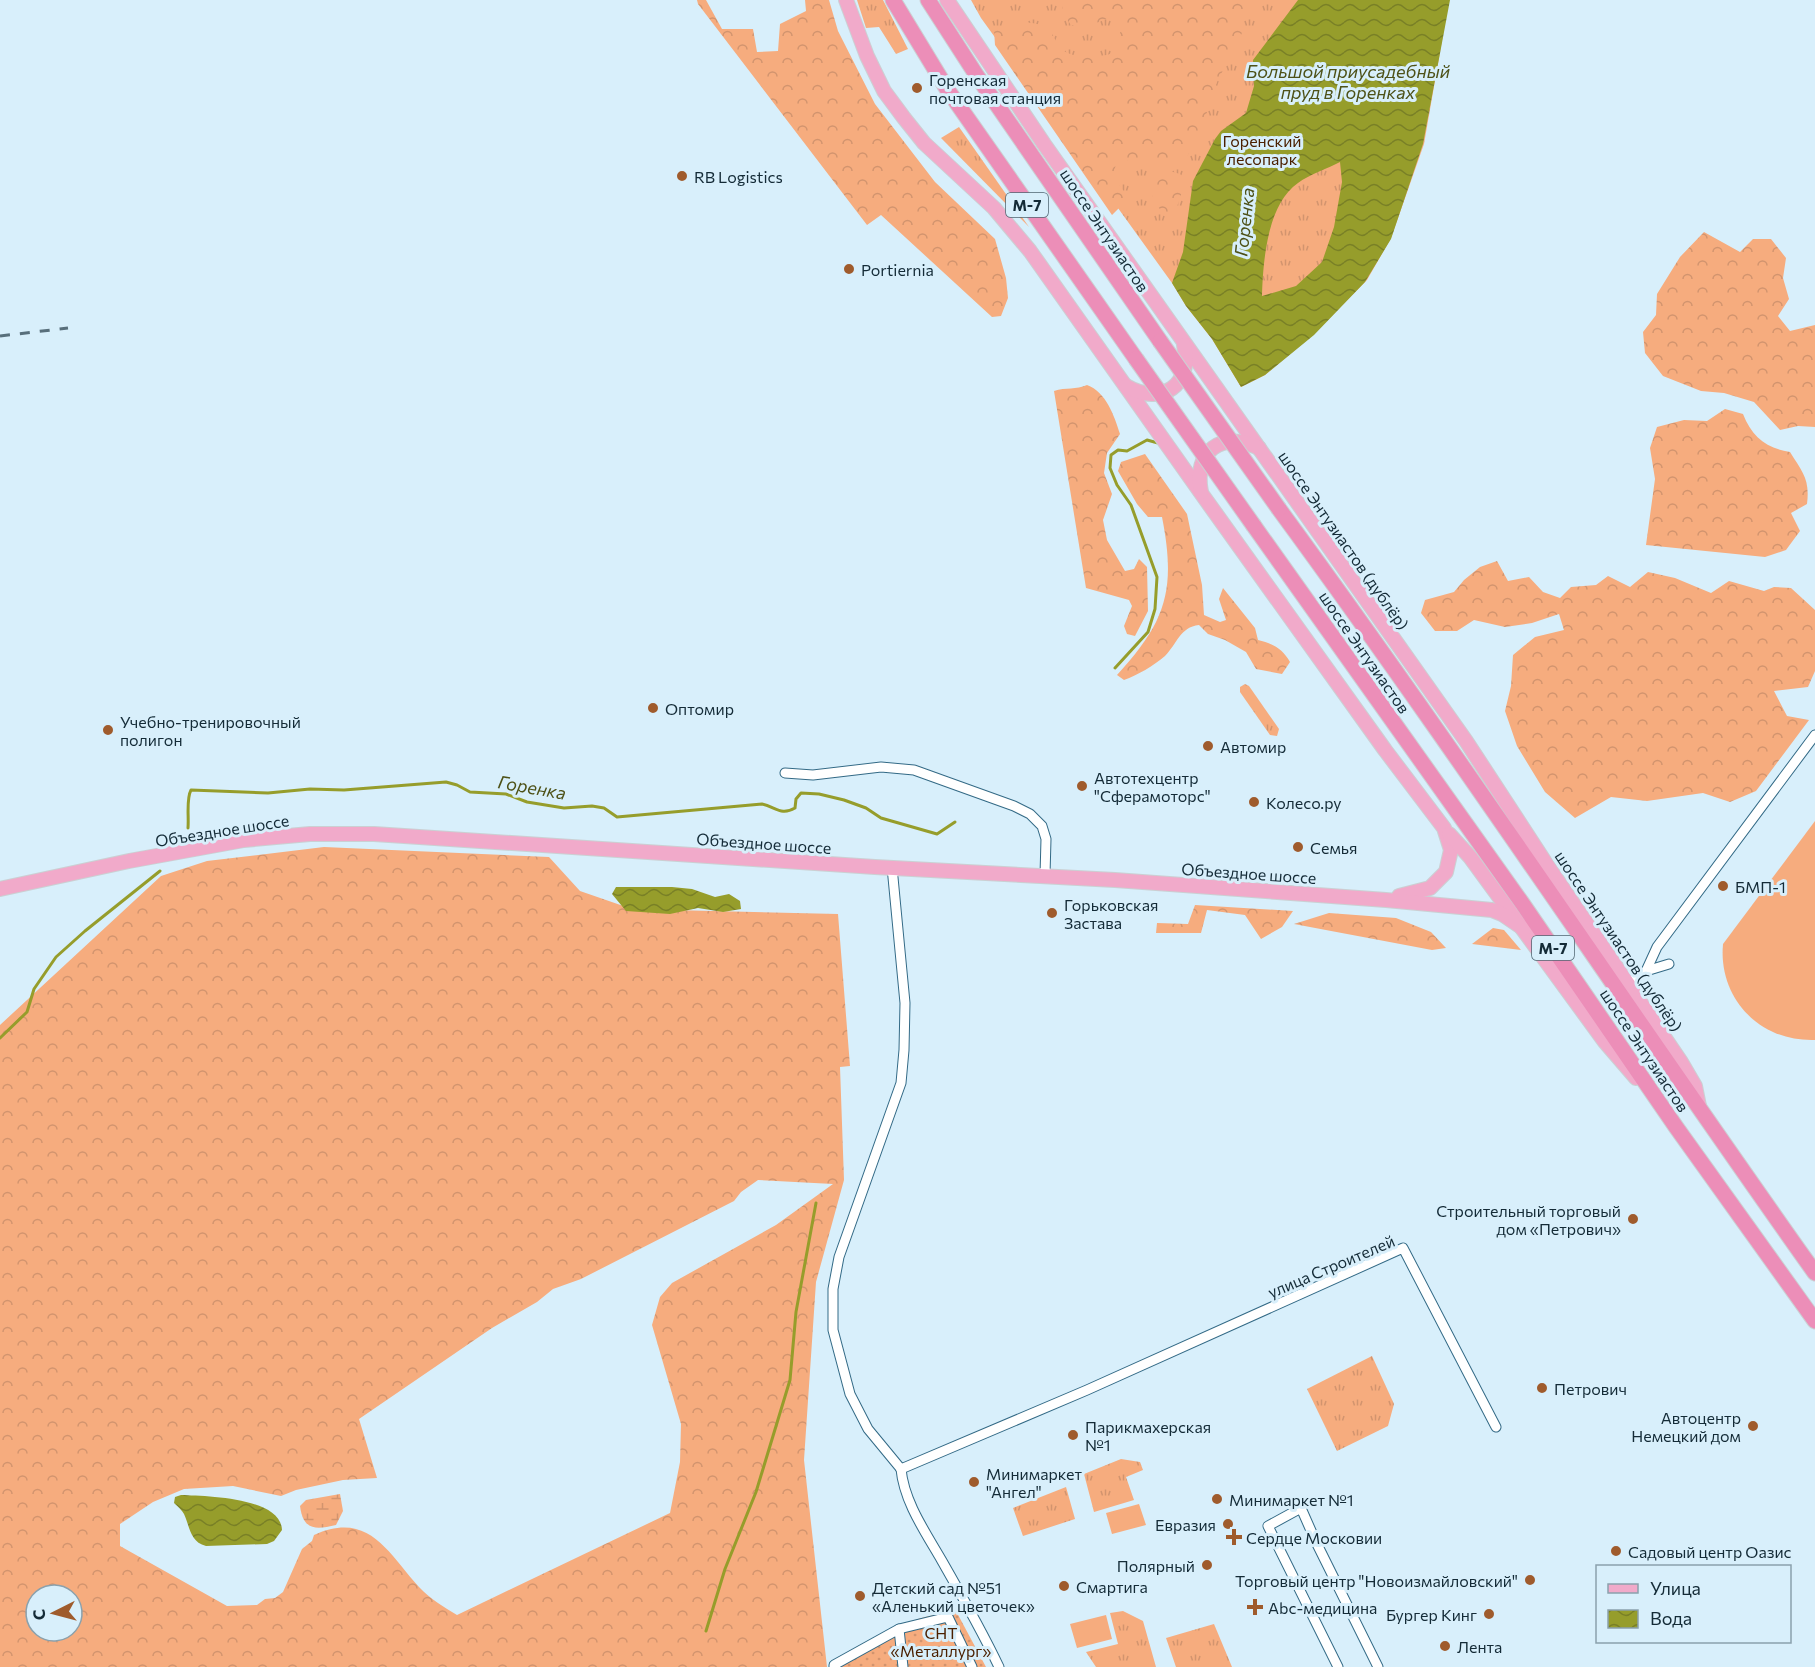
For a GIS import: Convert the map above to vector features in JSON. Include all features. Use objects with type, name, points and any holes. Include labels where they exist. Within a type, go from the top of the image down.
[{"type":"highway","name":"шоссе Энтузиастов","points":[[893,0],[947,89],[1522,903],[1676,1127],[1815,1321]]},
{"type":"highway","name":"шоссе Энтузиастов","points":[[928,0],[954,42],[1160,341],[1455,754],[1580,938],[1815,1274]]},
{"type":"main road","points":[[846,0],[867,56],[884,91],[924,144],[994,208],[1013,230],[1094,339],[1160,436],[1381,745],[1524,929],[1605,1042],[1676,1127]]},
{"type":"main road","name":"шоссе Энтузиастов (дублёр)","points":[[947,0],[1044,144],[1467,741],[1681,1062],[1695,1086],[1699,1107]]},
{"type":"main road","points":[[1125,385],[1136,392],[1148,395],[1160,394],[1172,389],[1186,369],[1187,356],[1184,343]]},
{"type":"main road","points":[[1201,493],[1200,468],[1205,457],[1213,448],[1224,442],[1237,441],[1259,448]]},
{"type":"main road","points":[[1386,900],[1423,891],[1442,878],[1449,865],[1451,850],[1444,828]]},
{"type":"main road","name":"Объездное шоссе","points":[[0,889],[129,861],[244,840],[310,834],[374,834],[1045,875],[1386,900],[1492,910],[1524,929]]},
{"type":"street","points":[[1646,971],[1657,947],[1815,735]]},
{"type":"street","points":[[785,773],[813,775],[882,767],[914,770],[1014,806],[1030,814],[1042,826],[1046,839],[1045,875]]},
{"type":"street","points":[[892,867],[905,1003],[901,1083],[839,1257],[833,1289],[833,1330],[850,1394],[868,1429],[901,1469],[903,1483],[917,1516],[999,1667]]},
{"type":"street","points":[[1628,984],[1646,971],[1669,964]]},
{"type":"street","name":"улица Строителей","points":[[901,1469],[1087,1390],[1403,1248],[1496,1427]]},
{"type":"street","points":[[1338,1667],[1268,1526],[1301,1509],[1378,1667]]},
{"type":"street","points":[[834,1667],[899,1629],[948,1617],[972,1667]]},
{"type":"street","points":[[899,1629],[903,1667]]},
{"type":"green space","points":[[697,0],[706,0],[722,29],[753,29],[757,52],[778,51],[780,24],[806,11],[805,0],[829,0],[838,31],[875,104],[935,182],[995,239],[1006,278],[1008,298],[1001,316],[992,317],[881,215],[867,225]]},
{"type":"green space","points":[[857,0],[883,0],[908,49],[896,54],[879,27],[866,28]]},
{"type":"green space","name":"Горенский лесопарк","points":[[971,0],[1449,0],[1424,144],[1391,238],[1367,280],[1314,334],[1265,375],[1241,387],[1212,339],[1186,306],[1172,283],[981,18]]},
{"type":"green space","points":[[1061,0],[1243,0],[1245,9],[1242,33],[1217,82],[1191,151],[1183,160],[1171,165],[1134,159],[1116,164],[1115,178],[1126,196],[1125,202],[1112,215],[995,45],[994,30],[1008,25],[1032,23],[1046,27],[1060,48],[1070,54],[1091,57],[1118,50],[1116,39],[1125,25],[1125,17],[1117,14],[1088,27],[1071,25],[1064,15]]},
{"type":"green space","points":[[959,127],[1029,227],[941,138]]},
{"type":"green space","points":[[1170,171],[1186,179],[1177,207],[1170,214],[1164,214],[1155,202],[1152,189],[1156,178]]},
{"type":"green space","points":[[1704,232],[1740,252],[1753,239],[1771,239],[1786,258],[1783,278],[1789,299],[1778,316],[1790,331],[1815,325],[1815,427],[1798,426],[1780,430],[1754,402],[1724,393],[1701,391],[1663,376],[1645,353],[1643,332],[1656,315],[1657,294],[1680,257]]},
{"type":"green space","points":[[1087,385],[1094,388],[1104,399],[1112,412],[1120,434],[1107,453],[1104,473],[1112,494],[1103,520],[1107,540],[1125,571],[1134,569],[1139,559],[1147,567],[1148,611],[1135,636],[1127,634],[1124,626],[1132,606],[1129,600],[1086,588],[1054,391]]},
{"type":"green space","points":[[1725,409],[1743,414],[1755,435],[1774,448],[1790,452],[1799,465],[1806,482],[1807,504],[1791,513],[1800,531],[1786,550],[1765,557],[1646,545],[1655,479],[1650,448],[1657,427],[1684,420],[1707,421]]},
{"type":"green space","points":[[1145,454],[1187,514],[1202,585],[1204,615],[1220,622],[1226,620],[1219,599],[1223,588],[1255,628],[1258,640],[1277,647],[1287,657],[1290,662],[1282,674],[1256,669],[1246,652],[1225,640],[1208,634],[1199,625],[1187,629],[1165,656],[1145,670],[1124,680],[1117,675],[1134,656],[1157,620],[1164,603],[1167,584],[1168,564],[1162,517],[1148,517],[1137,504],[1118,471],[1121,462]]},
{"type":"green space","points":[[1497,561],[1508,581],[1529,577],[1543,592],[1560,598],[1571,587],[1596,585],[1608,576],[1630,587],[1648,572],[1675,578],[1711,593],[1729,581],[1764,591],[1774,587],[1791,588],[1815,610],[1815,671],[1808,687],[1774,691],[1787,716],[1809,720],[1756,791],[1730,802],[1703,793],[1647,801],[1611,797],[1575,818],[1545,792],[1517,746],[1505,711],[1511,686],[1513,655],[1535,637],[1564,630],[1559,614],[1532,623],[1505,627],[1474,620],[1457,631],[1435,631],[1421,613],[1425,600],[1454,592],[1480,567]]},
{"type":"green space","points":[[1245,684],[1249,686],[1279,729],[1277,736],[1270,735],[1240,692],[1240,687]]},
{"type":"green space","points":[[1815,821],[1815,1040],[1795,1039],[1777,1034],[1760,1025],[1746,1013],[1735,999],[1728,982],[1723,964],[1723,944]]},
{"type":"green space","points":[[324,847],[549,857],[580,891],[632,909],[838,914],[850,1066],[840,1067],[844,1180],[816,1282],[804,1460],[827,1667],[0,1667],[0,1025],[161,876],[207,861]],"holes":[[[758,1180],[833,1184],[776,1225],[672,1283],[660,1297],[652,1325],[681,1424],[680,1462],[670,1513],[457,1615],[423,1591],[376,1539],[349,1528],[333,1529],[314,1535],[312,1541],[302,1549],[283,1592],[257,1605],[227,1606],[120,1546],[120,1524],[153,1502],[184,1489],[233,1486],[281,1496],[296,1490],[343,1480],[377,1478],[359,1419],[492,1328],[537,1302],[553,1289],[581,1279],[734,1201],[741,1192]]]},
{"type":"green space","points":[[1195,905],[1293,911],[1282,927],[1261,939],[1245,915],[1207,910],[1201,933],[1156,933],[1157,923],[1188,924]]},
{"type":"green space","points":[[1329,913],[1396,918],[1431,932],[1446,948],[1432,950],[1294,924]]},
{"type":"green space","points":[[1493,928],[1504,930],[1521,950],[1472,944]]},
{"type":"green space","points":[[1372,1356],[1394,1404],[1388,1426],[1337,1451],[1307,1389]]},
{"type":"green space","points":[[1121,1459],[1140,1462],[1143,1470],[1126,1477],[1134,1500],[1094,1512],[1084,1474]]},
{"type":"green space","points":[[1066,1487],[1075,1519],[1023,1536],[1013,1508]]},
{"type":"green space","points":[[340,1494],[343,1511],[336,1525],[316,1528],[307,1524],[300,1506],[306,1500]]},
{"type":"green space","points":[[1139,1504],[1146,1525],[1112,1534],[1106,1513]]},
{"type":"green space","name":"СНТ «Металлург»","points":[[956,1611],[986,1667],[830,1667],[846,1653],[885,1633],[927,1616]]},
{"type":"green space","points":[[1123,1611],[1143,1621],[1156,1667],[1096,1667],[1086,1652],[1118,1644],[1110,1613]]},
{"type":"green space","points":[[1106,1615],[1112,1639],[1077,1648],[1070,1624]]},
{"type":"green space","points":[[1214,1624],[1232,1667],[1176,1667],[1166,1638]]},
{"type":"water","name":"Большой приусадебный пруд в Горенках","points":[[1298,0],[1450,0],[1423,144],[1391,239],[1365,282],[1314,335],[1265,375],[1241,387],[1212,339],[1186,306],[1172,283],[1183,252],[1193,181],[1221,131],[1246,113],[1254,86],[1253,60]],"holes":[[[1340,162],[1342,182],[1334,227],[1322,262],[1296,286],[1262,296],[1269,235],[1279,205],[1288,192],[1313,174]]]},
{"type":"water","points":[[616,887],[692,889],[715,897],[729,894],[740,901],[741,909],[723,912],[698,908],[670,914],[626,911],[612,894]]},
{"type":"water","points":[[181,1495],[240,1500],[256,1505],[269,1511],[278,1519],[282,1530],[274,1541],[267,1544],[206,1546],[194,1538],[184,1514],[174,1503],[175,1497]]},
{"type":"waterway","name":"Горенка","points":[[1115,668],[1148,632],[1155,609],[1157,577],[1131,505],[1117,485],[1110,468],[1111,455],[1118,450],[1127,451],[1147,440],[1158,443]]},
{"type":"waterway","name":"Горенка","points":[[188,828],[188,803],[191,790],[268,793],[446,782],[470,792],[506,794],[527,802],[564,808],[592,806],[604,808],[617,817],[762,804],[786,811],[795,808],[796,799],[801,793],[819,794],[844,800],[866,808],[881,818],[937,834],[955,822]]},
{"type":"waterway","name":"Горенка","points":[[0,1038],[27,1012],[34,989],[56,957],[160,871]]},
{"type":"waterway","points":[[706,1631],[725,1569],[756,1492],[790,1380],[796,1312],[816,1203]]},
{"type":"railway","points":[[0,336],[68,328]]},
{"type":"place","name":"Горенская почтовая станция","points":[[917,88]]},
{"type":"place","name":"RB Logistics","points":[[682,176]]},
{"type":"place","name":"Portiernia","points":[[849,269]]},
{"type":"place","name":"Оптомир","points":[[653,708]]},
{"type":"place","name":"Учебно-тренировочный полигон","points":[[108,730]]},
{"type":"place","name":"Автомир","points":[[1208,746]]},
{"type":"place","name":"Автотехцентр \"Сферамоторс\"","points":[[1082,786]]},
{"type":"place","name":"Колесо.ру","points":[[1254,802]]},
{"type":"place","name":"Семья","points":[[1298,847]]},
{"type":"place","name":"БМП-1","points":[[1723,886]]},
{"type":"place","name":"Горьковская Застава","points":[[1052,913]]},
{"type":"place","name":"Строительный торговый дом «Петрович»","points":[[1633,1219]]},
{"type":"place","name":"Петрович","points":[[1542,1388]]},
{"type":"place","name":"Автоцентр Немецкий дом","points":[[1753,1426]]},
{"type":"place","name":"Парикмахерская №1","points":[[1073,1435]]},
{"type":"place","name":"Минимаркет \"Ангел\"","points":[[974,1482]]},
{"type":"place","name":"Минимаркет №1","points":[[1217,1499]]},
{"type":"place","name":"Евразия","points":[[1228,1524]]},
{"type":"place","name":"Сердце Московии","points":[[1234,1537]]},
{"type":"place","name":"Садовый центр Оазис","points":[[1616,1551]]},
{"type":"place","name":"Полярный","points":[[1207,1565]]},
{"type":"place","name":"Торговый центр \"Новоизмайловский\"","points":[[1530,1580]]},
{"type":"place","name":"Смартига","points":[[1064,1586]]},
{"type":"place","name":"Детский сад №51 «Аленький цветочек»","points":[[860,1596]]},
{"type":"place","name":"Abc-медицина","points":[[1255,1607]]},
{"type":"place","name":"Бургер Кинг","points":[[1489,1614]]},
{"type":"place","name":"Лента","points":[[1445,1646]]}]
